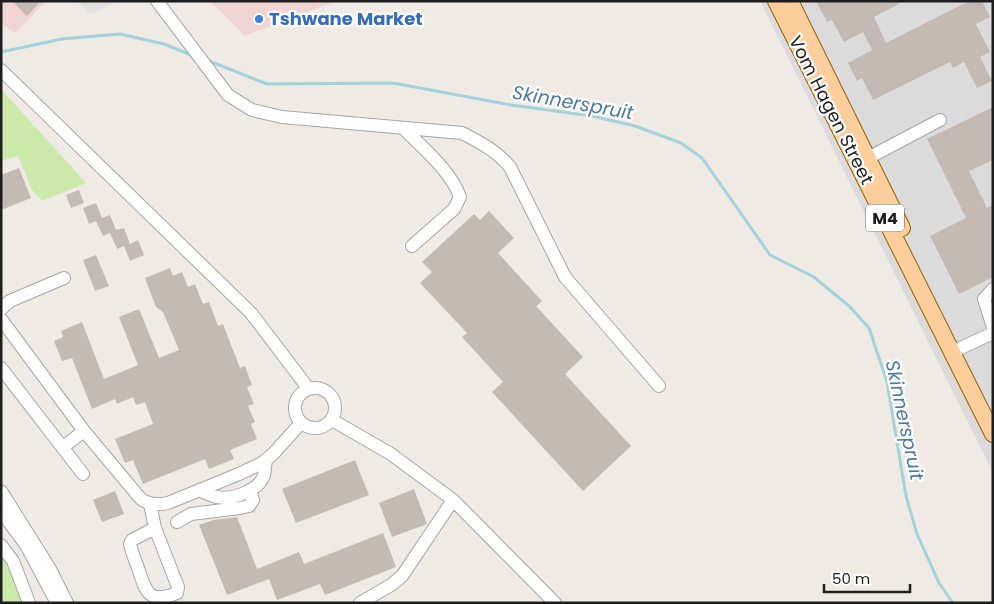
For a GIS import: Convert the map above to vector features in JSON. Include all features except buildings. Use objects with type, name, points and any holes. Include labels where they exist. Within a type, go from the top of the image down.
[{"type":"main road","name":"Vom Hagen Street","points":[[776,1],[957,350],[993,411]]},
{"type":"main road","name":"Vom Hagen Street","points":[[790,1],[868,158],[957,350],[993,434]]},
{"type":"street","points":[[157,1],[228,95],[252,110],[282,117],[462,133],[486,145],[501,156],[510,168],[566,277],[659,386]]},
{"type":"street","points":[[4,73],[251,313],[308,388]]},
{"type":"street","points":[[868,158],[940,120]]},
{"type":"street","points":[[403,128],[446,172],[456,186],[460,197],[454,209],[412,246]]},
{"type":"street","points":[[1,309],[10,302],[64,278]]},
{"type":"street","points":[[993,289],[984,299],[993,327]]},
{"type":"street","points":[[1,319],[84,431],[140,498],[150,504],[168,503],[239,474],[266,460],[301,423]]},
{"type":"street","points":[[957,350],[993,333]]},
{"type":"street","points":[[1,368],[83,474]]},
{"type":"street","points":[[319,387],[324,389],[335,400],[336,411],[332,420],[323,427],[311,428],[301,423],[295,414],[295,403],[300,394],[308,388],[319,387]]},
{"type":"street","points":[[332,420],[392,454],[453,500],[555,603]]},
{"type":"street","points":[[63,447],[84,431]]},
{"type":"street","points":[[199,490],[219,498],[229,497],[250,490],[261,481],[264,475],[266,460]]},
{"type":"street","points":[[177,522],[191,514],[250,506],[253,500],[250,490]]},
{"type":"street","points":[[1,491],[50,568],[67,603]]},
{"type":"street","points":[[360,603],[391,585],[402,576],[453,500]]},
{"type":"street","points":[[150,504],[155,528],[178,590],[170,596],[158,599],[151,597],[146,590],[130,544],[132,540],[155,528]]},
{"type":"street","points":[[1,511],[26,545],[57,603]]},
{"type":"street","points":[[1,545],[13,562],[29,603]]},
{"type":"shaded area","points":[[1,1],[46,1],[15,33],[1,23]]},
{"type":"shaded area","points":[[76,1],[120,1],[90,14]]},
{"type":"shaded area","name":"Tshwane Market","points":[[210,1],[336,1],[245,36]]},
{"type":"shaded area","points":[[760,1],[993,1],[993,473]]},
{"type":"green space","points":[[1,89],[86,183],[42,201],[32,190],[18,156],[1,161]]},
{"type":"green space","points":[[1,552],[31,603],[1,603]]},
{"type":"waterway","name":"Skinnerspruit","points":[[1,52],[62,39],[120,34],[164,44],[191,55]]},
{"type":"waterway","name":"Skinnerspruit","points":[[209,61],[267,84],[393,83],[511,105],[592,116],[635,126],[681,143],[702,158],[770,255],[814,277],[849,306],[869,328],[887,382],[906,496],[917,534],[939,583],[953,603]]},
{"type":"place","name":"Tshwane Market","points":[[259,19]]}]
